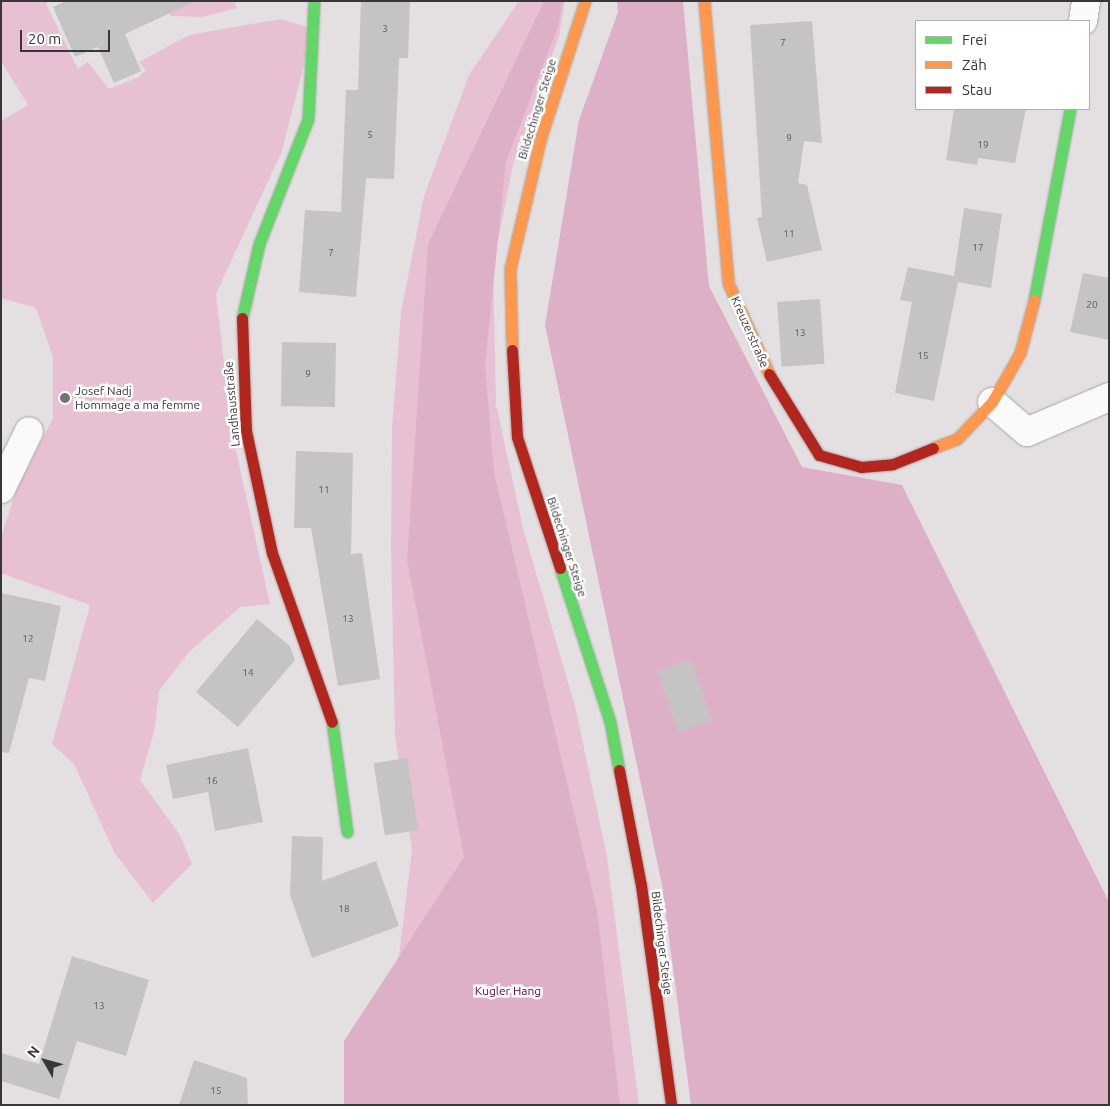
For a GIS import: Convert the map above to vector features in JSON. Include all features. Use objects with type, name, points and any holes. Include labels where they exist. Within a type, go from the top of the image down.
[{"type":"street","name":"Landhausstraße","points":[[314,1],[308,119],[259,244],[240,327],[246,430],[272,553],[324,694],[336,736],[348,832]]},
{"type":"street","name":"Bildechinger Steige","points":[[585,1],[541,137],[510,269],[513,386],[517,437],[610,722],[641,885],[670,1105]]},
{"type":"street","name":"Kreuzerstraße","points":[[704,1],[728,283],[762,363],[804,434],[819,455],[861,467],[893,464],[957,439],[992,402],[1022,344],[1038,283],[1070,110]]},
{"type":"street","points":[[1083,20],[1086,1]]},
{"type":"street","points":[[992,402],[1027,432],[1109,397]]},
{"type":"street","points":[[1,489],[30,431]]},
{"type":"green space","points":[[1,1],[50,1],[46,4],[78,69],[88,62],[109,89],[139,77],[146,70],[139,62],[189,35],[280,19],[307,27],[305,61],[282,151],[216,294],[232,433],[270,604],[240,607],[189,652],[159,691],[155,728],[140,780],[180,835],[192,864],[153,903],[114,852],[74,764],[52,744],[90,605],[1,573],[1,537],[16,491],[53,418],[53,357],[36,308],[1,298],[1,121],[28,105],[1,61]]},
{"type":"green space","points":[[163,1],[234,1],[237,8],[202,17],[171,16]]},
{"type":"green space","name":"Kugler Hang","points":[[519,1],[565,1],[559,36],[513,165],[493,266],[496,404],[523,528],[576,710],[607,857],[639,1105],[366,1105],[398,963],[412,850],[395,736],[391,547],[392,428],[401,312],[424,196],[469,75]]},
{"type":"green space","name":"Kugler Hang","points":[[544,1],[562,1],[559,24],[506,162],[485,365],[494,472],[597,910],[620,1105],[344,1105],[344,1041],[464,857],[407,560],[428,244]]},
{"type":"green space","points":[[617,1],[683,1],[709,286],[802,467],[902,485],[1109,902],[1109,1105],[691,1105],[662,885],[545,325],[579,120],[618,12]]},
{"type":"building","points":[[66,1],[196,1],[125,34],[141,71],[114,83],[98,47],[75,57],[53,7]]},
{"type":"building","points":[[361,1],[410,1],[408,58],[399,58],[394,179],[366,178],[356,297],[299,292],[305,210],[341,212],[346,90],[358,90]]},
{"type":"building","points":[[812,21],[822,143],[804,141],[798,183],[807,185],[822,250],[767,262],[757,218],[762,217],[750,25]]},
{"type":"building","points":[[954,110],[1026,110],[1015,163],[978,158],[977,165],[946,160]]},
{"type":"building","points":[[964,208],[1002,214],[991,288],[958,282],[934,401],[895,393],[912,302],[900,300],[908,267],[954,276]]},
{"type":"building","points":[[1083,273],[1109,278],[1109,340],[1070,332]]},
{"type":"building","points":[[820,299],[825,364],[782,367],[777,302]]},
{"type":"building","points":[[282,342],[336,343],[335,407],[281,406]]},
{"type":"building","points":[[296,451],[353,453],[351,554],[362,553],[380,679],[338,686],[311,528],[294,528]]},
{"type":"building","points":[[1,593],[61,606],[45,681],[29,678],[9,753],[1,752]]},
{"type":"building","points":[[257,619],[290,646],[295,660],[238,727],[196,692]]},
{"type":"building","points":[[691,659],[712,720],[678,732],[657,671]]},
{"type":"building","points":[[248,748],[263,822],[215,831],[208,792],[173,799],[166,765]]},
{"type":"building","points":[[407,758],[418,830],[385,835],[373,763]]},
{"type":"building","points":[[292,836],[323,837],[322,881],[376,861],[399,926],[312,958],[290,895]]},
{"type":"building","points":[[72,956],[149,980],[126,1056],[77,1041],[59,1099],[1,1081],[1,1053],[39,1064]]},
{"type":"building","points":[[194,1060],[247,1078],[248,1105],[179,1105]]},
{"type":"traffic: fast","points":[[242,318],[259,244],[308,119],[314,1]]},
{"type":"traffic: fast","points":[[1034,300],[1070,110]]},
{"type":"traffic: fast","points":[[560,568],[610,722],[619,770]]},
{"type":"traffic: fast","points":[[332,722],[347,832]]},
{"type":"traffic: slow","points":[[512,350],[510,269],[541,137],[585,1]]},
{"type":"traffic: slow","points":[[704,1],[728,283],[769,374]]},
{"type":"traffic: slow","points":[[933,448],[957,439],[992,402],[1020,353],[1034,300]]},
{"type":"traffic: jam","points":[[242,318],[246,431],[272,553],[332,722]]},
{"type":"traffic: jam","points":[[512,350],[517,437],[560,568]]},
{"type":"traffic: jam","points":[[769,374],[819,455],[861,467],[893,464],[933,448]]},
{"type":"traffic: jam","points":[[619,770],[641,885],[671,1105]]},
{"type":"place","name":"Josef Nadj Hommage a ma femme","points":[[65,398]]}]
